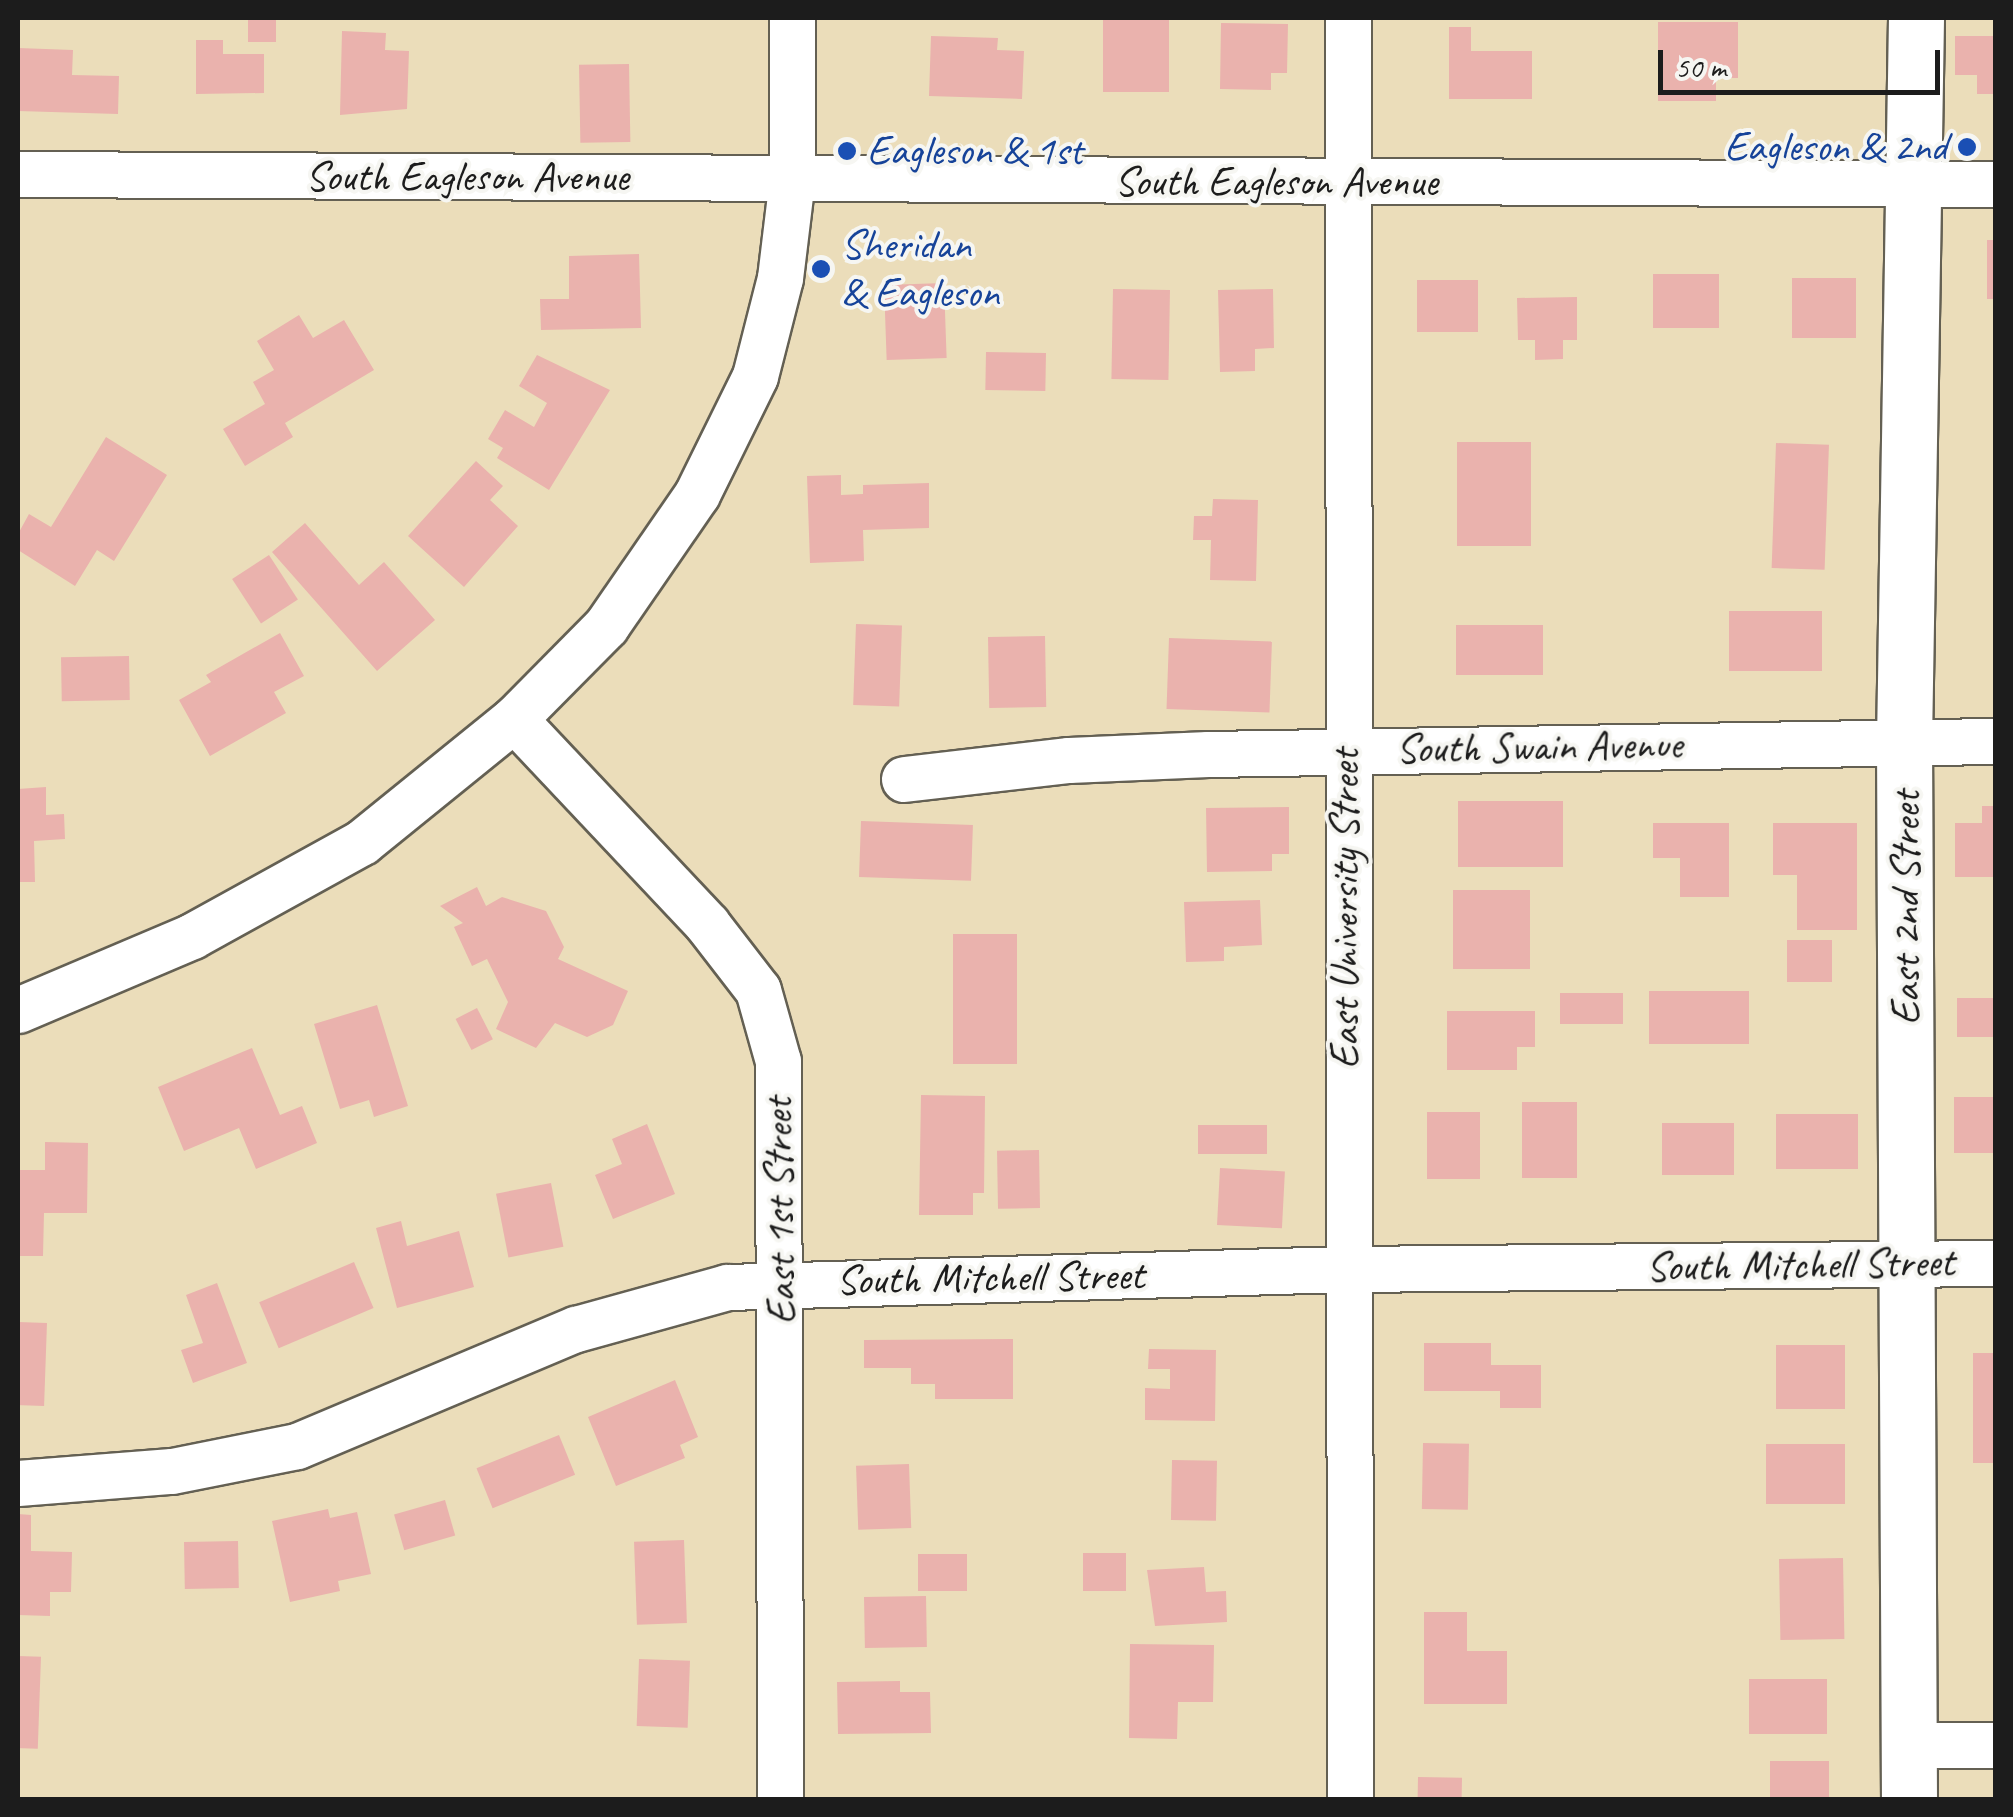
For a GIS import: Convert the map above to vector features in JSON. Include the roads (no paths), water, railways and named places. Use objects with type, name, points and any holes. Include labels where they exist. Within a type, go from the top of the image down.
[{"type":"street","points":[[18,1010],[279,892],[362,842],[514,719],[606,626],[660,555],[730,433],[770,324],[792,179],[792,18]]},
{"type":"street","name":"East University Street","points":[[1348,18],[1345,750],[1350,1800]]},
{"type":"street","name":"East 2nd Street","points":[[1910,1800],[1904,742],[1916,18]]},
{"type":"street","name":"South Eagleson Avenue","points":[[18,174],[1996,184]]},
{"type":"street","name":"East 1st Street","points":[[514,719],[707,924],[758,990],[778,1061],[782,1283],[780,1800]]},
{"type":"street","name":"South Swain Avenue","points":[[904,779],[1068,760],[1345,750],[1996,740]]},
{"type":"street","name":"South Mitchell Street","points":[[18,1483],[172,1472],[297,1446],[625,1312],[727,1287],[1346,1269],[1996,1263]]},
{"type":"street","points":[[1910,1745],[1996,1745]]},
{"type":"place","name":"Eagleson & 2nd","points":[[1967,147]]},
{"type":"place","name":"Eagleson & 1st","points":[[847,151]]},
{"type":"place","name":"Sheridan & Eagleson","points":[[821,269]]}]
